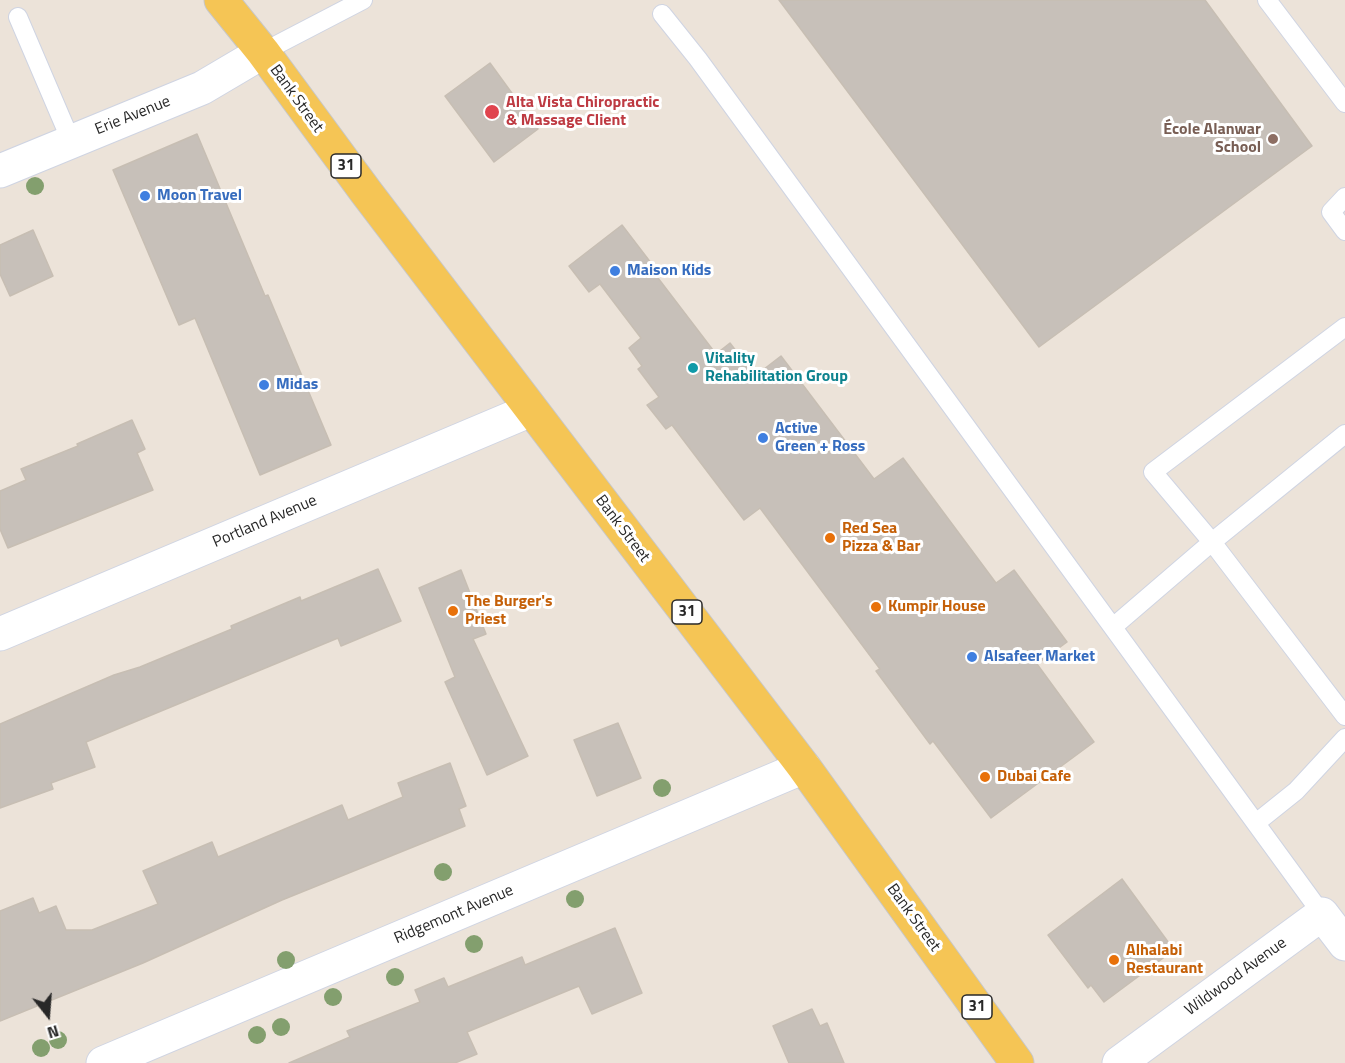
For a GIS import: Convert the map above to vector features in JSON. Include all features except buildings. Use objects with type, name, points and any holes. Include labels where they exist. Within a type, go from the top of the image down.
[{"type":"main road","name":"Bank Street","points":[[221,0],[263,52],[531,410],[804,767],[1017,1063]]},
{"type":"street","name":"Erie Avenue","points":[[0,171],[202,88],[263,52]]},
{"type":"street","name":"Portland Avenue","points":[[0,634],[531,410]]},
{"type":"street","name":"Ridgemont Avenue","points":[[103,1063],[804,767]]},
{"type":"street","points":[[1322,914],[1345,944]]},
{"type":"street","name":"Wildwood Avenue","points":[[1119,1063],[1322,914]]},
{"type":"lane","points":[[263,52],[363,0]]},
{"type":"lane","points":[[1267,0],[1345,103]]},
{"type":"lane","points":[[662,14],[698,59],[1322,914]]},
{"type":"lane","points":[[18,17],[71,141]]},
{"type":"lane","points":[[1345,196],[1331,212],[1345,231]]},
{"type":"lane","points":[[1345,327],[1153,472],[1212,542],[1345,716]]},
{"type":"lane","points":[[1113,627],[1212,542],[1345,434]]},
{"type":"lane","points":[[1256,823],[1296,791],[1345,738]]},
{"type":"place","name":"Alta Vista Chiropractic & Massage Client","points":[[492,112]]},
{"type":"place","name":"École Alanwar School","points":[[1273,139]]},
{"type":"place","name":"Moon Travel","points":[[145,196]]},
{"type":"place","name":"Maison Kids","points":[[615,271]]},
{"type":"place","name":"Vitality Rehabilitation Group","points":[[693,368]]},
{"type":"place","name":"Midas","points":[[264,385]]},
{"type":"place","name":"Active Green + Ross","points":[[763,438]]},
{"type":"place","name":"Red Sea Pizza & Bar","points":[[830,538]]},
{"type":"place","name":"Kumpir House","points":[[876,607]]},
{"type":"place","name":"The Burger's Priest","points":[[453,611]]},
{"type":"place","name":"Alsafeer Market","points":[[972,657]]},
{"type":"place","name":"Dubai Cafe","points":[[985,777]]},
{"type":"place","name":"Alhalabi Restaurant","points":[[1114,960]]}]
